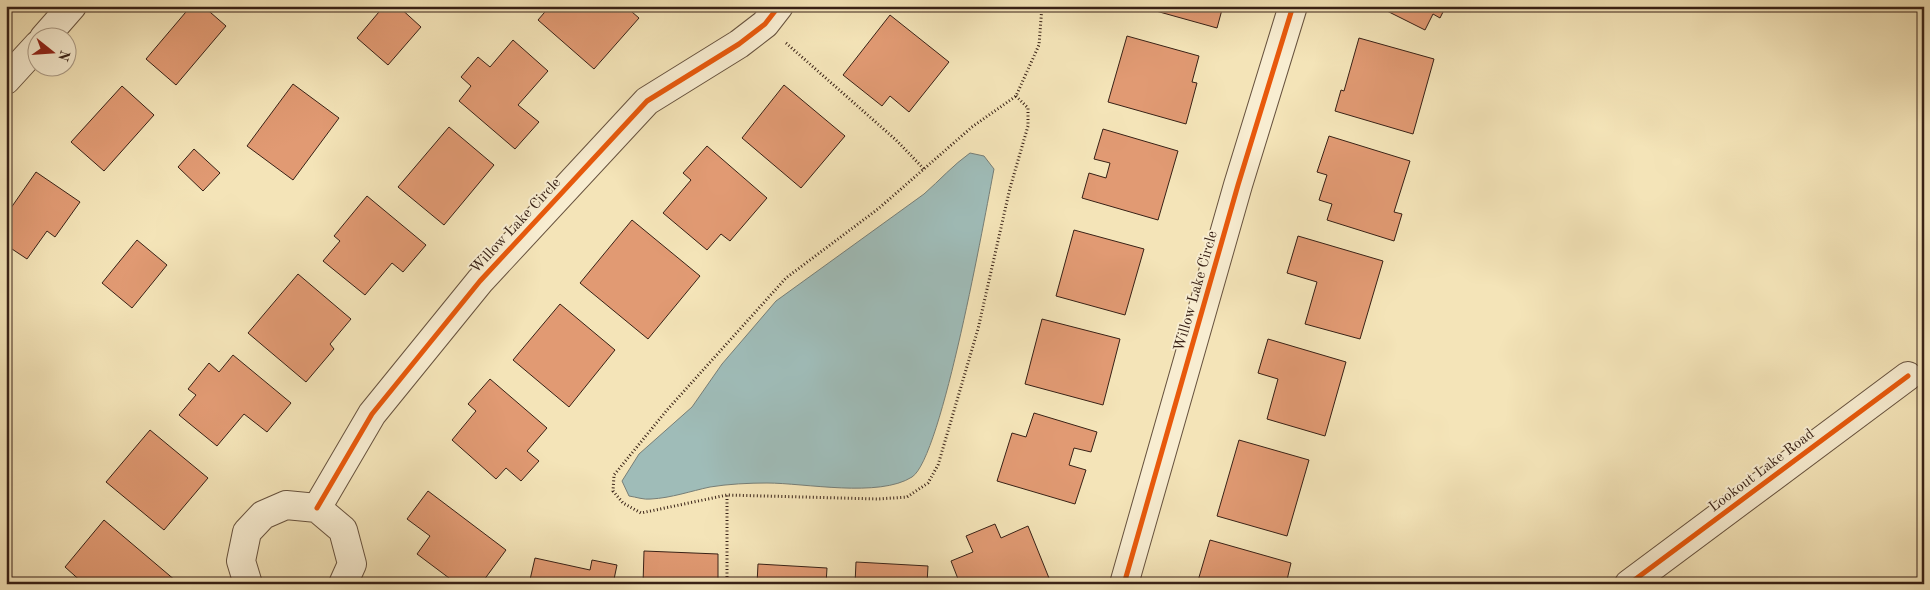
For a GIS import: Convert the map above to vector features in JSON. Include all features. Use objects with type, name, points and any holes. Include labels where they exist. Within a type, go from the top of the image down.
[{"type":"street","points":[[53,28],[72,6]]},
{"type":"street","name":"Willow Lake Circle","points":[[1124,584],[1238,185],[1293,6]]},
{"type":"street","name":"Willow Lake Circle","points":[[317,508],[372,414],[496,263],[647,101],[739,44],[772,15]]},
{"type":"street","points":[[6,80],[28,56]]},
{"type":"street","name":"Lookout Lake Road","points":[[1629,584],[1908,376]]},
{"type":"street","points":[[248,584],[241,561],[247,532],[263,514],[286,505],[317,508],[343,530],[352,564],[343,584]]},
{"type":"path","points":[[1016,96],[1028,108],[1028,126],[1010,188],[975,338],[938,465],[928,483],[907,497],[878,500],[727,495],[641,513],[624,503],[613,491],[614,474],[667,410],[786,278],[878,209],[972,127],[1016,96],[1039,45],[1042,6]]},
{"type":"path","points":[[772,15],[924,169]]},
{"type":"path","points":[[727,495],[727,584]]},
{"type":"water","points":[[970,153],[984,156],[994,169],[972,282],[949,383],[924,460],[912,477],[881,487],[841,488],[753,483],[710,487],[658,498],[646,499],[629,496],[622,481],[639,454],[692,407],[722,364],[776,301],[924,194]]},
{"type":"building","points":[[191,6],[203,6],[226,26],[176,85],[146,59]]},
{"type":"building","points":[[384,6],[398,6],[421,27],[388,65],[357,38]]},
{"type":"building","points":[[550,6],[625,6],[639,18],[594,69],[538,20]]},
{"type":"building","points":[[1138,6],[1223,6],[1217,28]]},
{"type":"building","points":[[1377,6],[1446,6],[1440,18],[1433,14],[1425,30]]},
{"type":"building","points":[[890,15],[949,62],[909,112],[890,96],[882,106],[843,75]]},
{"type":"building","points":[[1127,36],[1199,56],[1192,82],[1197,83],[1186,124],[1108,102]]},
{"type":"building","points":[[1359,38],[1434,59],[1413,134],[1335,111],[1341,90],[1344,91]]},
{"type":"building","points":[[513,40],[548,71],[518,105],[539,122],[515,149],[459,101],[471,86],[461,77],[478,57],[490,67]]},
{"type":"building","points":[[293,84],[339,118],[293,180],[247,146]]},
{"type":"building","points":[[784,85],[845,136],[801,188],[742,138]]},
{"type":"building","points":[[122,86],[154,115],[104,171],[71,142]]},
{"type":"building","points":[[449,127],[494,165],[444,225],[398,187]]},
{"type":"building","points":[[1103,129],[1178,151],[1158,220],[1082,198],[1089,173],[1106,178],[1110,163],[1094,159]]},
{"type":"building","points":[[1329,136],[1410,161],[1394,212],[1402,214],[1394,241],[1327,220],[1332,204],[1319,200],[1327,175],[1317,172]]},
{"type":"building","points":[[707,146],[767,198],[730,241],[721,234],[707,250],[663,213],[691,180],[683,173]]},
{"type":"building","points":[[194,149],[220,173],[203,191],[178,167]]},
{"type":"building","points":[[36,172],[80,202],[55,237],[47,231],[27,259],[6,245],[6,215]]},
{"type":"building","points":[[367,196],[426,245],[403,272],[392,263],[365,295],[323,261],[340,241],[334,236]]},
{"type":"building","points":[[632,220],[700,276],[648,339],[580,283]]},
{"type":"building","points":[[1074,230],[1144,249],[1125,315],[1056,296]]},
{"type":"building","points":[[1298,236],[1383,261],[1360,339],[1305,324],[1317,282],[1287,273]]},
{"type":"building","points":[[137,240],[167,265],[132,308],[102,283]]},
{"type":"building","points":[[298,274],[351,319],[330,344],[334,349],[306,382],[248,333]]},
{"type":"building","points":[[560,304],[615,350],[569,407],[513,360]]},
{"type":"building","points":[[1042,319],[1120,339],[1103,405],[1025,384]]},
{"type":"building","points":[[1268,339],[1346,362],[1325,436],[1267,419],[1278,379],[1258,373]]},
{"type":"building","points":[[233,355],[291,403],[267,432],[244,414],[217,446],[179,415],[196,395],[188,389],[209,363],[219,372]]},
{"type":"building","points":[[490,379],[547,428],[527,451],[539,461],[521,481],[506,468],[496,479],[452,440],[476,411],[468,404]]},
{"type":"building","points":[[1034,413],[1097,432],[1091,452],[1074,448],[1069,465],[1086,470],[1075,504],[997,481],[1012,433],[1026,437]]},
{"type":"building","points":[[150,430],[208,478],[164,530],[106,482]]},
{"type":"building","points":[[1239,440],[1309,460],[1287,536],[1217,516]]},
{"type":"building","points":[[428,491],[506,550],[481,584],[457,584],[417,554],[430,536],[407,519]]},
{"type":"building","points":[[104,520],[176,581],[174,584],[84,584],[65,567]]},
{"type":"building","points":[[995,524],[1001,538],[1028,526],[1051,583],[960,584],[951,561],[973,552],[966,536]]},
{"type":"building","points":[[1210,540],[1291,563],[1286,584],[1197,584]]},
{"type":"building","points":[[644,551],[718,554],[718,584],[643,584]]},
{"type":"building","points":[[535,558],[590,570],[592,560],[617,565],[613,584],[529,584]]},
{"type":"building","points":[[856,562],[928,566],[927,584],[855,584]]},
{"type":"building","points":[[758,564],[827,568],[826,584],[757,584]]},
{"type":"cycle path","points":[[317,508],[372,414],[480,281],[647,101],[739,44],[765,24],[779,6]]},
{"type":"cycle path","points":[[1124,584],[1238,185],[1293,6]]},
{"type":"cycle path","points":[[1629,584],[1908,376]]}]
